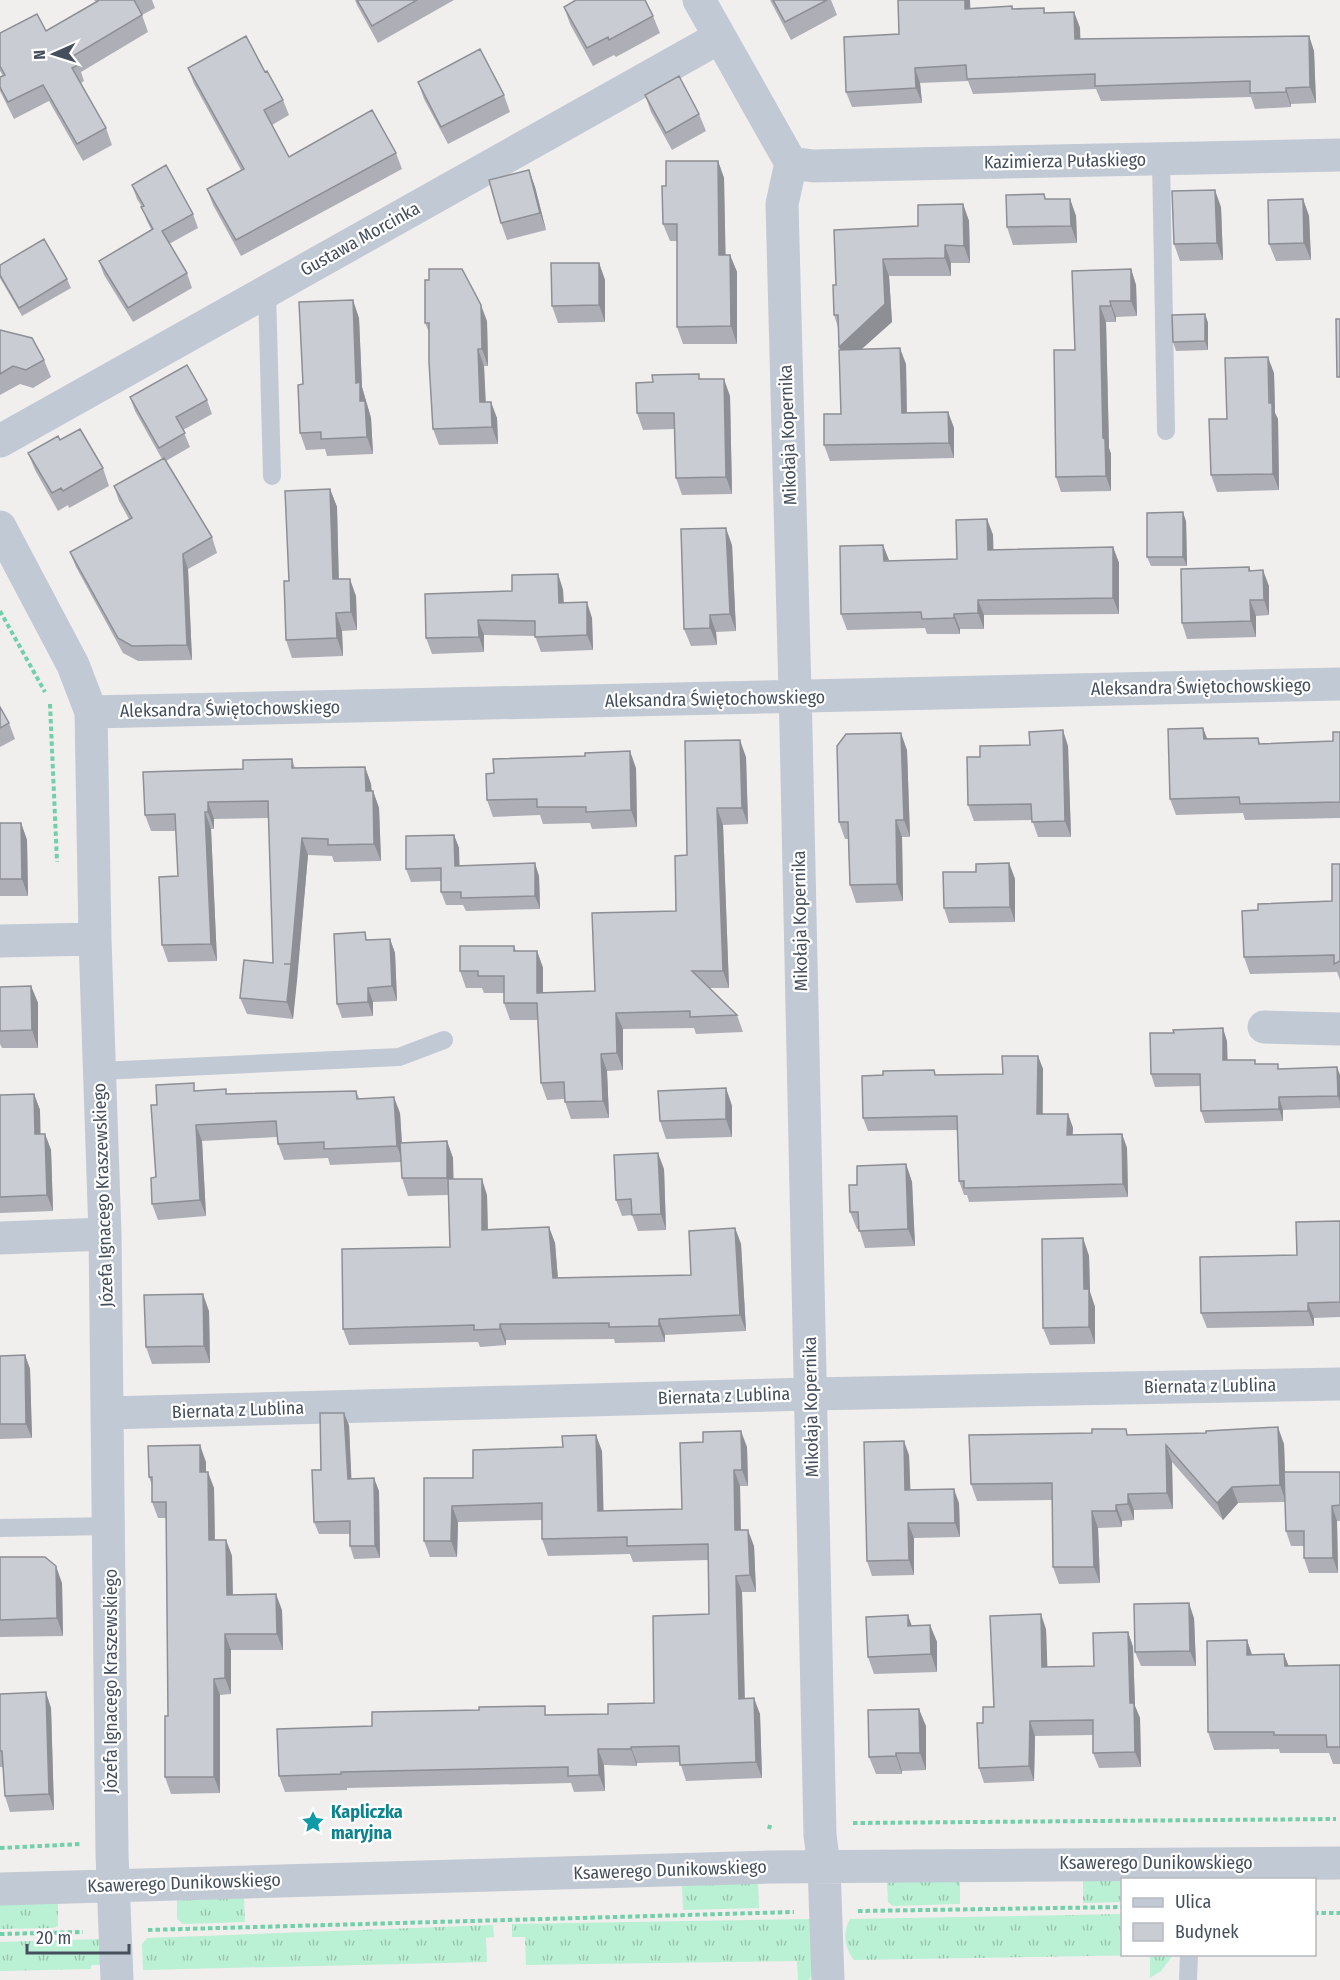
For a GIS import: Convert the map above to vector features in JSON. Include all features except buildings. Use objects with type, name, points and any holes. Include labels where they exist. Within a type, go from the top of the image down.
[{"type":"street","points":[[699,0],[790,163]]},
{"type":"street","name":"Gustawa Morcinka","points":[[0,441],[720,38]]},
{"type":"street","name":"Kazimierza Pułaskiego","points":[[790,163],[813,166],[1340,155]]},
{"type":"street","name":"Mikołaja Kopernika","points":[[790,163],[782,204],[820,1826],[824,1866],[828,1980]]},
{"type":"street","name":"Józefa Ignacego Kraszewskiego","points":[[0,526],[73,664],[91,712],[95,939],[105,1234],[113,1885],[117,1980]]},
{"type":"street","name":"Aleksandra Świętochowskiego","points":[[91,712],[1340,684]]},
{"type":"street","points":[[0,941],[95,939]]},
{"type":"street","points":[[1264,1027],[1340,1029]]},
{"type":"street","points":[[0,1238],[105,1234]]},
{"type":"street","name":"Biernata z Lublina","points":[[108,1413],[810,1394],[1340,1384]]},
{"type":"street","name":"Ksawerego Dunikowskiego","points":[[0,1889],[824,1866],[1193,1871],[1340,1863]]},
{"type":"lane","points":[[1161,159],[1166,431]]},
{"type":"lane","points":[[267,291],[272,476]]},
{"type":"lane","points":[[100,1071],[399,1057],[444,1040]]},
{"type":"lane","points":[[0,1527],[110,1526]]},
{"type":"lane","points":[[1188,1980],[1189,1956]]},
{"type":"path","points":[[846,1822],[1336,1819]]},
{"type":"path","points":[[0,1848],[83,1844]]},
{"type":"path","points":[[0,1934],[826,1912],[1121,1907]]},
{"type":"path","points":[[1316,1913],[1340,1914]]},
{"type":"green space","points":[[960,1880],[960,1904],[893,1906],[888,1902],[887,1882]]},
{"type":"green space","points":[[1083,1881],[1121,1881],[1121,1902],[1083,1903]]},
{"type":"green space","points":[[758,1883],[759,1908],[683,1910],[682,1884]]},
{"type":"green space","points":[[244,1898],[245,1922],[183,1924],[177,1919],[177,1900]]},
{"type":"green space","points":[[58,1903],[58,1926],[0,1929],[0,1905]]},
{"type":"green space","points":[[1121,1914],[1121,1955],[854,1960],[848,1951],[846,1940],[846,1929],[850,1919]]},
{"type":"green space","points":[[810,1919],[812,1975],[809,1980],[798,1980],[797,1961],[526,1965],[525,1937],[512,1937],[512,1924]]},
{"type":"green space","points":[[493,1925],[494,1937],[486,1938],[487,1962],[143,1970],[142,1944],[147,1938]]},
{"type":"green space","points":[[103,1939],[103,1965],[91,1965],[91,1969],[0,1971],[0,1942]]},
{"type":"green space","points":[[1150,1956],[1172,1956],[1161,1971],[1150,1978]]},
{"type":"place","name":"Kapliczka maryjna","points":[[313,1822]]}]
